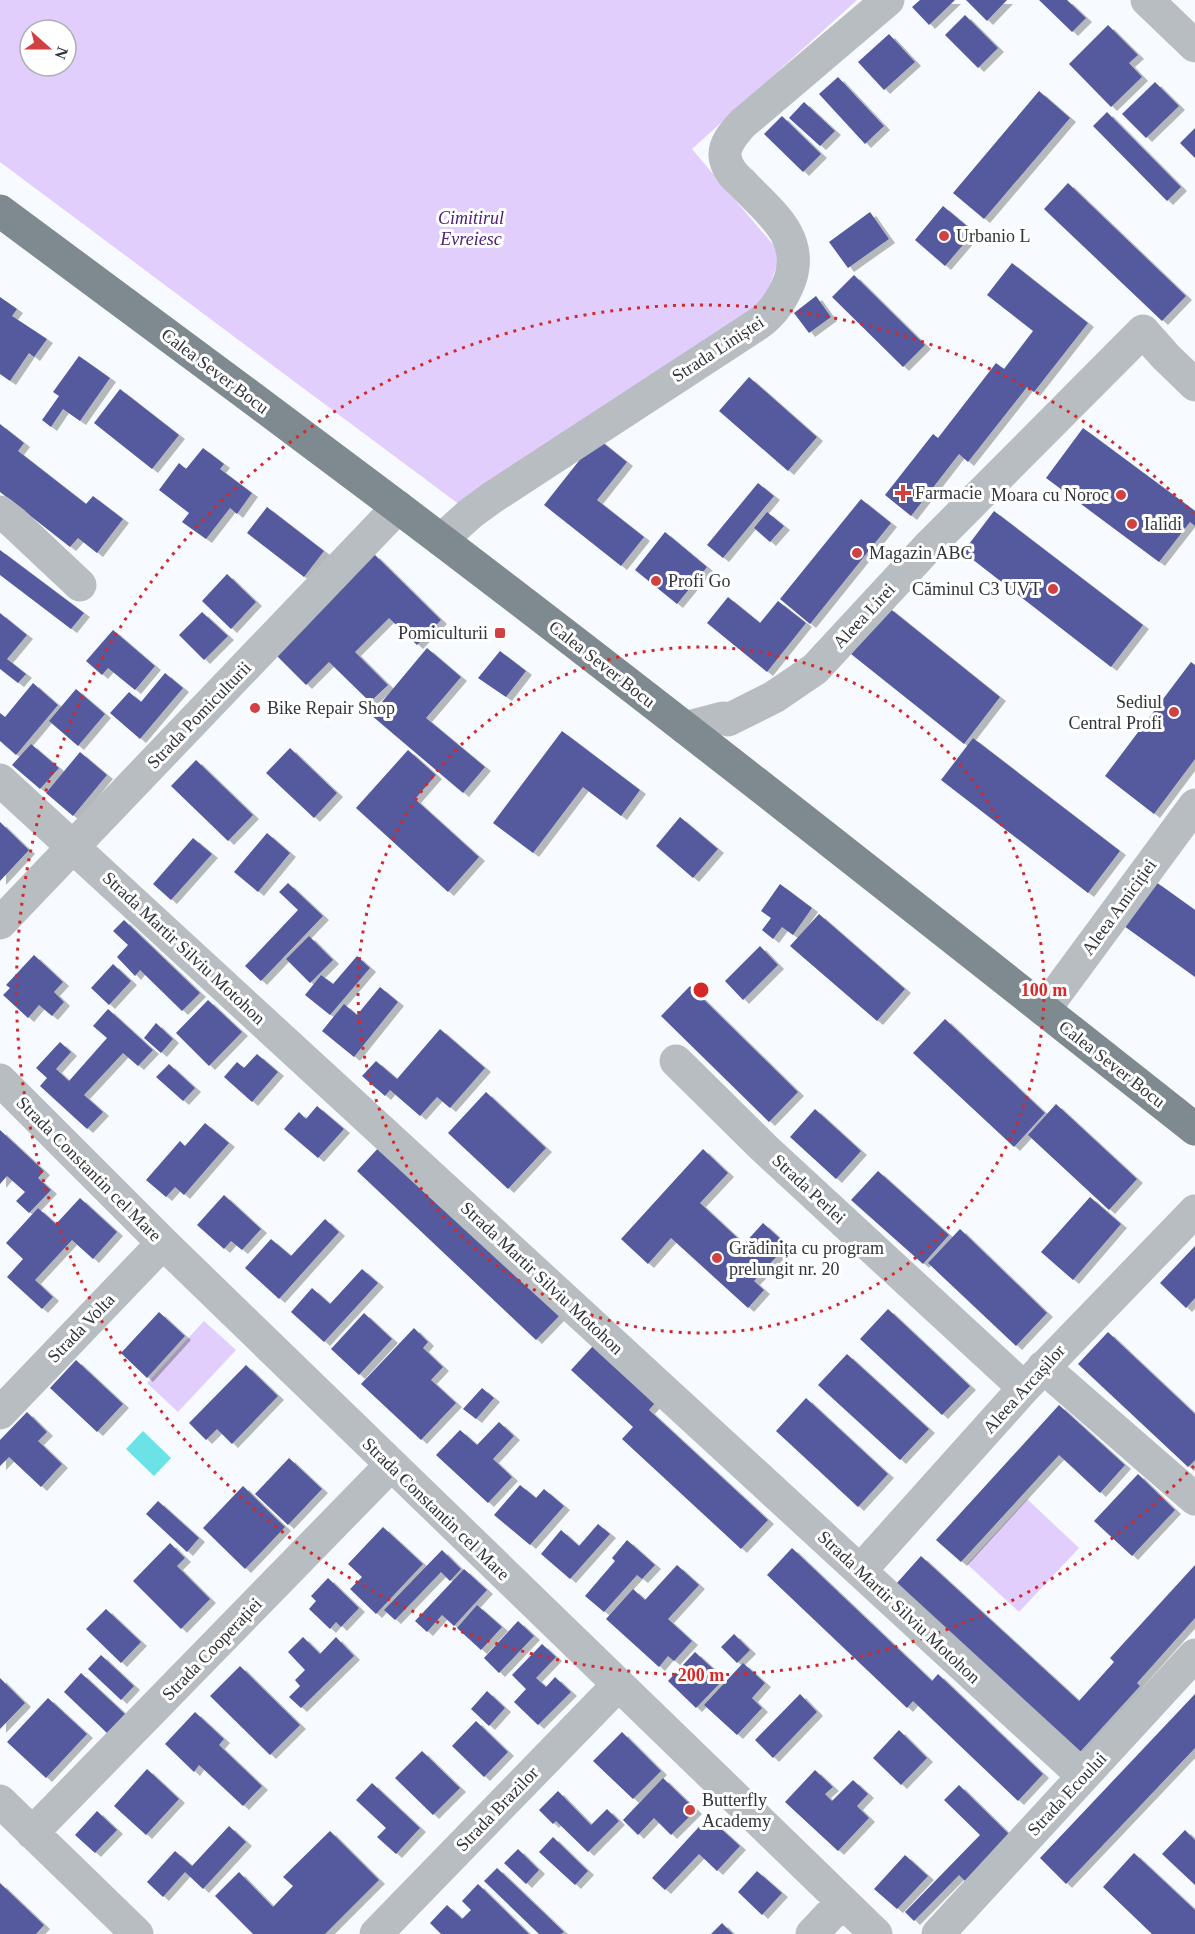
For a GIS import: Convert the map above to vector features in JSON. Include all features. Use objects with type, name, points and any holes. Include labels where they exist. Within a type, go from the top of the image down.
[{"type":"main road","name":"Calea Sever Bocu","points":[[0,211],[441,540],[685,728],[1195,1129]]},
{"type":"street","name":"Strada Liniștei","points":[[441,540],[493,497],[758,324],[776,308],[792,272],[794,256],[791,240],[783,226],[730,171],[725,156],[726,146],[742,124],[888,0]]},
{"type":"street","points":[[1147,0],[1195,46]]},
{"type":"street","name":"Aleea Lirei","points":[[685,728],[723,718],[728,720],[774,697],[815,669],[928,547],[1143,331],[1195,385]]},
{"type":"street","name":"Strada Pomiculturii","points":[[0,923],[398,507]]},
{"type":"street","points":[[0,512],[14,522],[80,585]]},
{"type":"street","name":"Strada Martir Silviu Motohon","points":[[0,780],[1083,1776]]},
{"type":"street","name":"Aleea Amiciției","points":[[1044,1010],[1195,805]]},
{"type":"street","name":"Strada Perlei","points":[[676,1061],[763,1147],[1033,1377],[1195,1499]]},
{"type":"street","name":"Strada Constantin cel Mare","points":[[0,1080],[163,1243],[876,1934]]},
{"type":"street","name":"Aleea Arcașilor","points":[[860,1571],[1033,1377],[1195,1211]]},
{"type":"street","name":"Strada Volta","points":[[0,1413],[163,1243]]},
{"type":"street","name":"Strada Cooperației","points":[[32,1833],[391,1465]]},
{"type":"street","name":"Strada Ecoului","points":[[938,1934],[1195,1655]]},
{"type":"street","name":"Strada Brazilor","points":[[376,1934],[618,1685]]},
{"type":"street","points":[[0,1801],[136,1934]]},
{"type":"street","points":[[812,1934],[842,1902]]},
{"type":"green space","name":"Cimitirul Evreiesc","points":[[0,0],[857,0],[692,149],[781,254],[760,312],[464,508],[0,162]]},
{"type":"green space","points":[[204,1321],[236,1350],[178,1412],[147,1383]]},
{"type":"green space","points":[[1027,1499],[1079,1548],[1019,1612],[967,1564]]},
{"type":"water","points":[[143,1431],[171,1458],[154,1476],[126,1449]]},
{"type":"building","points":[[920,0],[955,0],[929,25],[912,7]]},
{"type":"building","points":[[966,0],[1007,0],[987,21]]},
{"type":"building","points":[[1039,0],[1067,0],[1086,18],[1072,32]]},
{"type":"building","points":[[965,15],[998,48],[978,68],[945,35]]},
{"type":"building","points":[[1108,25],[1138,55],[1129,63],[1142,77],[1111,107],[1069,64]]},
{"type":"building","points":[[889,34],[915,62],[884,90],[858,62]]},
{"type":"building","points":[[838,77],[884,126],[865,144],[819,94]]},
{"type":"building","points":[[1155,82],[1179,106],[1146,138],[1122,114]]},
{"type":"building","points":[[1039,91],[1070,118],[984,219],[953,193]]},
{"type":"building","points":[[804,102],[835,131],[820,146],[789,118]]},
{"type":"building","points":[[1107,112],[1181,187],[1167,201],[1093,126]]},
{"type":"building","points":[[782,116],[821,154],[803,172],[764,134]]},
{"type":"building","points":[[1195,128],[1195,158],[1180,143]]},
{"type":"building","points":[[1068,183],[1186,296],[1162,321],[1044,209]]},
{"type":"building","name":"Urbanio L","points":[[943,206],[974,232],[945,266],[915,240]]},
{"type":"building","points":[[870,212],[889,239],[848,268],[829,242]]},
{"type":"building","points":[[1012,263],[1088,323],[1034,392],[1027,387],[968,462],[959,454],[911,516],[885,495],[933,434],[938,438],[996,363],[1004,369],[1033,331],[987,295]]},
{"type":"building","points":[[854,275],[925,345],[903,367],[832,297]]},
{"type":"building","points":[[816,296],[831,317],[809,333],[794,313]]},
{"type":"building","points":[[0,297],[17,309],[12,316],[47,339],[34,357],[29,353],[10,381],[0,374]]},
{"type":"building","points":[[79,356],[110,378],[80,421],[63,409],[51,427],[42,420],[59,396],[53,392]]},
{"type":"building","points":[[749,377],[817,437],[788,471],[719,411]]},
{"type":"building","points":[[120,389],[179,435],[152,469],[94,423]]},
{"type":"building","points":[[0,424],[24,443],[18,451],[86,504],[93,496],[123,519],[97,553],[78,538],[70,547],[0,492]]},
{"type":"building","name":"Moara cu Noroc","points":[[1083,428],[1195,511],[1195,526],[1190,522],[1159,562],[1046,478]]},
{"type":"building","points":[[597,438],[627,462],[597,500],[644,537],[621,566],[544,505]]},
{"type":"building","points":[[203,448],[224,464],[220,469],[252,493],[237,514],[230,508],[206,539],[182,522],[189,513],[159,490],[179,463],[186,469]]},
{"type":"building","points":[[758,483],[774,496],[723,558],[707,545]]},
{"type":"building","points":[[861,499],[891,523],[810,624],[780,599]]},
{"type":"building","points":[[267,507],[324,551],[304,577],[247,533]]},
{"type":"building","name":"Căminul C3 UVT","points":[[994,511],[1143,625],[1111,667],[963,552]]},
{"type":"building","points":[[767,512],[784,526],[770,542],[754,528]]},
{"type":"building","points":[[665,532],[707,567],[677,604],[635,570]]},
{"type":"building","points":[[0,550],[84,613],[71,629],[0,575]]},
{"type":"building","points":[[374,554],[441,620],[417,645],[389,618],[355,652],[388,685],[370,702],[329,662],[306,685],[276,655]]},
{"type":"building","points":[[227,574],[256,602],[231,629],[202,601]]},
{"type":"building","points":[[728,597],[760,623],[778,601],[806,623],[767,672],[707,623]]},
{"type":"building","points":[[888,607],[1000,697],[964,744],[851,654]]},
{"type":"building","points":[[202,612],[228,636],[204,660],[179,635]]},
{"type":"building","points":[[0,613],[27,635],[7,659],[26,674],[18,683],[0,669]]},
{"type":"building","points":[[113,630],[155,666],[135,690],[108,668],[102,675],[86,661]]},
{"type":"building","points":[[427,648],[461,677],[426,718],[485,767],[463,793],[371,715]]},
{"type":"building","points":[[500,651],[526,671],[506,697],[478,678]]},
{"type":"building","name":"Sediul Central Profi","points":[[1191,662],[1195,665],[1195,759],[1154,814],[1105,776]]},
{"type":"building","points":[[165,673],[183,688],[140,739],[110,713],[129,692],[141,702]]},
{"type":"building","points":[[33,683],[58,705],[16,755],[0,741],[0,713],[5,717]]},
{"type":"building","points":[[76,689],[105,714],[78,746],[49,721]]},
{"type":"building","points":[[562,731],[640,790],[621,816],[583,787],[533,853],[493,823]]},
{"type":"building","points":[[973,738],[1120,851],[1088,893],[941,780]]},
{"type":"building","points":[[31,744],[59,768],[40,789],[12,765]]},
{"type":"building","points":[[290,748],[337,793],[314,818],[266,773]]},
{"type":"building","points":[[408,750],[436,775],[415,799],[479,857],[448,892],[356,808]]},
{"type":"building","points":[[80,752],[107,775],[73,816],[46,793]]},
{"type":"building","points":[[196,760],[253,815],[228,841],[171,786]]},
{"type":"building","points":[[680,817],[718,849],[693,878],[656,846]]},
{"type":"building","points":[[0,822],[29,850],[0,881]]},
{"type":"building","points":[[267,833],[290,853],[258,892],[234,872]]},
{"type":"building","points":[[193,838],[212,854],[171,900],[153,884]]},
{"type":"building","points":[[1156,882],[1195,910],[1195,977],[1124,926]]},
{"type":"building","points":[[288,883],[323,916],[261,981],[245,966],[298,910],[279,892]]},
{"type":"building","points":[[780,884],[812,908],[793,935],[782,927],[773,939],[762,930],[771,918],[761,911]]},
{"type":"building","points":[[819,914],[905,989],[877,1021],[790,946]]},
{"type":"building","points":[[124,920],[200,993],[182,1011],[140,970],[135,976],[117,957],[128,945],[113,931]]},
{"type":"building","points":[[309,936],[333,960],[310,983],[286,959]]},
{"type":"building","points":[[760,946],[778,965],[743,1000],[725,981]]},
{"type":"building","points":[[34,955],[63,982],[54,992],[64,1002],[52,1016],[39,1005],[28,1018],[3,995],[10,988],[6,985]]},
{"type":"building","points":[[357,956],[370,968],[330,1015],[305,995],[321,975],[333,984]]},
{"type":"building","points":[[113,964],[131,981],[109,1005],[91,988]]},
{"type":"building","points":[[690,986],[798,1092],[769,1122],[661,1016]]},
{"type":"building","points":[[380,987],[398,1002],[354,1057],[322,1031],[344,1004],[357,1015]]},
{"type":"building","points":[[208,1000],[242,1032],[209,1066],[176,1033]]},
{"type":"building","points":[[108,1009],[153,1050],[138,1066],[123,1053],[84,1095],[103,1112],[87,1129],[40,1086],[47,1078],[36,1068],[60,1042],[71,1052],[56,1069],[69,1081],[107,1038],[93,1026]]},
{"type":"building","points":[[945,1019],[1045,1113],[1014,1147],[913,1053]]},
{"type":"building","points":[[156,1023],[173,1039],[161,1053],[144,1038]]},
{"type":"building","points":[[440,1029],[485,1068],[450,1108],[437,1097],[420,1116],[390,1090],[385,1096],[362,1076],[376,1061],[397,1079]]},
{"type":"building","points":[[257,1054],[278,1072],[252,1102],[224,1077],[237,1062],[244,1068]]},
{"type":"building","points":[[169,1064],[195,1088],[183,1101],[156,1077]]},
{"type":"building","points":[[486,1092],[546,1148],[508,1189],[448,1133]]},
{"type":"building","points":[[1056,1104],[1137,1179],[1109,1210],[1028,1135]]},
{"type":"building","points":[[317,1106],[344,1129],[318,1158],[284,1129],[299,1112],[306,1119]]},
{"type":"building","points":[[815,1109],[861,1151],[836,1179],[790,1137]]},
{"type":"building","points":[[205,1123],[229,1143],[184,1195],[175,1187],[166,1197],[146,1180],[180,1141],[185,1146]]},
{"type":"building","points":[[0,1130],[44,1171],[38,1178],[51,1190],[29,1213],[16,1201],[25,1192],[7,1176],[0,1184]]},
{"type":"building","points":[[381,1145],[560,1315],[536,1340],[357,1171]]},
{"type":"building","points":[[703,1149],[728,1173],[700,1203],[744,1244],[763,1223],[787,1245],[754,1281],[764,1290],[748,1308],[671,1238],[648,1264],[621,1239]]},
{"type":"building","points":[[878,1171],[949,1235],[923,1264],[851,1200]]},
{"type":"building","points":[[224,1195],[261,1229],[242,1250],[231,1241],[224,1249],[197,1225]]},
{"type":"building","points":[[1090,1197],[1121,1224],[1073,1280],[1041,1252]]},
{"type":"building","points":[[80,1198],[117,1232],[93,1259],[72,1240],[35,1280],[53,1297],[42,1309],[7,1277],[23,1259],[6,1243],[38,1208],[56,1224]]},
{"type":"building","points":[[325,1219],[339,1232],[279,1299],[245,1268],[271,1239],[291,1256]]},
{"type":"building","points":[[960,1229],[1047,1313],[1016,1346],[928,1263]]},
{"type":"building","points":[[1195,1246],[1195,1298],[1186,1308],[1160,1283]]},
{"type":"building","points":[[362,1269],[378,1283],[324,1342],[291,1312],[312,1288],[330,1304]]},
{"type":"building","points":[[888,1309],[970,1386],[942,1415],[860,1339]]},
{"type":"building","points":[[159,1312],[185,1336],[147,1378],[121,1353]]},
{"type":"building","points":[[364,1313],[392,1339],[359,1375],[331,1349]]},
{"type":"building","points":[[414,1328],[428,1342],[423,1348],[443,1367],[431,1380],[456,1403],[421,1440],[361,1384]]},
{"type":"building","points":[[1108,1332],[1195,1414],[1195,1460],[1188,1467],[1078,1364]]},
{"type":"building","points":[[593,1346],[655,1403],[649,1410],[768,1520],[741,1549],[622,1439],[633,1427],[571,1370]]},
{"type":"building","points":[[847,1354],[929,1429],[900,1460],[818,1385]]},
{"type":"building","points":[[76,1360],[123,1404],[97,1432],[50,1388]]},
{"type":"building","points":[[246,1365],[278,1396],[232,1444],[217,1429],[206,1440],[189,1423]]},
{"type":"building","points":[[482,1388],[494,1398],[476,1419],[463,1409]]},
{"type":"building","points":[[806,1398],[888,1474],[858,1507],[776,1431]]},
{"type":"building","points":[[1059,1405],[1125,1465],[1100,1493],[1059,1455],[961,1562],[936,1540]]},
{"type":"building","points":[[27,1412],[47,1432],[38,1441],[62,1464],[41,1487],[9,1457],[0,1466],[0,1440]]},
{"type":"building","points":[[499,1422],[514,1436],[493,1459],[512,1477],[488,1503],[436,1455],[460,1430],[477,1445]]},
{"type":"building","points":[[289,1458],[322,1489],[288,1525],[255,1494]]},
{"type":"building","points":[[1138,1474],[1175,1510],[1132,1556],[1094,1521]]},
{"type":"building","points":[[520,1485],[536,1498],[544,1489],[564,1506],[530,1545],[494,1515]]},
{"type":"building","points":[[243,1486],[285,1527],[245,1569],[203,1528]]},
{"type":"building","points":[[158,1501],[199,1538],[187,1552],[146,1514]]},
{"type":"building","points":[[598,1524],[610,1534],[570,1579],[541,1554],[561,1530],[579,1546]]},
{"type":"building","points":[[383,1527],[423,1564],[376,1614],[350,1589],[362,1577],[348,1564]]},
{"type":"building","points":[[627,1540],[655,1565],[642,1579],[637,1575],[604,1612],[585,1596],[615,1561],[612,1558]]},
{"type":"building","points":[[170,1543],[185,1558],[177,1566],[210,1599],[181,1629],[133,1581]]},
{"type":"building","points":[[792,1548],[932,1681],[938,1674],[1043,1774],[1018,1801],[913,1701],[907,1708],[767,1575]]},
{"type":"building","points":[[442,1550],[461,1569],[450,1581],[441,1572],[395,1620],[384,1610]]},
{"type":"building","points":[[921,1556],[1079,1701],[1114,1662],[1110,1658],[1195,1565],[1195,1618],[1137,1683],[1140,1686],[1080,1752],[896,1584]]},
{"type":"building","points":[[677,1565],[699,1585],[668,1619],[692,1641],[674,1661],[668,1656],[659,1667],[606,1619],[633,1589],[645,1600]]},
{"type":"building","points":[[464,1569],[487,1590],[454,1626],[442,1615],[427,1632],[415,1621]]},
{"type":"building","points":[[328,1578],[359,1608],[341,1627],[336,1622],[330,1629],[309,1609],[316,1601],[311,1596]]},
{"type":"building","points":[[477,1605],[502,1627],[481,1650],[457,1628]]},
{"type":"building","points":[[106,1609],[141,1642],[121,1663],[86,1629]]},
{"type":"building","points":[[518,1621],[534,1636],[499,1673],[484,1658]]},
{"type":"building","points":[[734,1634],[750,1650],[737,1663],[721,1647]]},
{"type":"building","points":[[303,1637],[320,1654],[336,1637],[354,1656],[301,1708],[289,1697],[300,1686],[295,1680],[305,1670],[288,1652]]},
{"type":"building","points":[[542,1644],[556,1657],[536,1678],[546,1687],[555,1677],[571,1692],[538,1725],[514,1702],[526,1689],[512,1675]]},
{"type":"building","points":[[695,1652],[724,1679],[696,1708],[668,1681]]},
{"type":"building","points":[[101,1655],[134,1686],[121,1700],[88,1669]]},
{"type":"building","points":[[743,1663],[765,1683],[752,1698],[762,1708],[737,1735],[704,1705]]},
{"type":"building","points":[[240,1666],[300,1725],[270,1755],[210,1696]]},
{"type":"building","points":[[81,1673],[125,1714],[107,1733],[64,1692]]},
{"type":"building","points":[[0,1678],[25,1703],[0,1729]]},
{"type":"building","points":[[487,1691],[505,1708],[489,1726],[471,1709]]},
{"type":"building","points":[[800,1694],[817,1712],[773,1758],[755,1740]]},
{"type":"building","points":[[1195,1694],[1195,1748],[1066,1884],[1040,1858]]},
{"type":"building","points":[[48,1698],[87,1734],[46,1778],[7,1742]]},
{"type":"building","points":[[195,1712],[224,1739],[219,1745],[262,1786],[243,1806],[199,1765],[194,1772],[165,1744]]},
{"type":"building","points":[[476,1721],[508,1752],[484,1777],[452,1746]]},
{"type":"building","points":[[899,1730],[927,1758],[901,1785],[873,1758]]},
{"type":"building","points":[[622,1732],[661,1771],[633,1799],[593,1761]]},
{"type":"building","points":[[422,1751],[460,1788],[433,1815],[395,1778]]},
{"type":"building","points":[[147,1769],[179,1799],[146,1835],[114,1806]]},
{"type":"building","points":[[815,1770],[833,1787],[825,1794],[832,1801],[853,1780],[868,1794],[857,1806],[869,1818],[838,1851],[785,1802]]},
{"type":"building","points":[[663,1778],[696,1810],[671,1835],[654,1818],[638,1835],[623,1820]]},
{"type":"building","points":[[372,1783],[420,1828],[396,1854],[377,1837],[386,1828],[356,1800]]},
{"type":"building","points":[[959,1785],[1010,1835],[965,1881],[959,1875],[914,1921],[905,1912],[980,1835],[944,1800]]},
{"type":"building","points":[[558,1791],[591,1825],[607,1809],[619,1821],[588,1852],[556,1821],[553,1824],[539,1810]]},
{"type":"building","points":[[97,1811],[117,1830],[95,1853],[75,1835]]},
{"type":"building","points":[[708,1817],[740,1846],[717,1871],[699,1854],[665,1890],[652,1878]]},
{"type":"building","points":[[229,1826],[246,1842],[203,1889],[185,1872],[163,1897],[147,1882],[175,1851],[192,1866]]},
{"type":"building","points":[[1185,1830],[1195,1840],[1195,1885],[1162,1854]]},
{"type":"building","points":[[330,1831],[379,1880],[325,1934],[253,1934],[215,1896],[239,1872],[273,1907],[293,1886],[283,1877]]},
{"type":"building","points":[[553,1837],[588,1871],[575,1885],[539,1852]]},
{"type":"building","points":[[518,1849],[539,1870],[526,1884],[504,1863]]},
{"type":"building","points":[[1134,1853],[1195,1910],[1195,1934],[1152,1934],[1103,1887]]},
{"type":"building","points":[[905,1855],[928,1876],[897,1909],[874,1889]]},
{"type":"building","points":[[497,1868],[564,1932],[539,1934],[484,1881]]},
{"type":"building","points":[[757,1871],[782,1893],[762,1915],[738,1892]]},
{"type":"building","points":[[0,1883],[44,1925],[36,1934],[0,1934]]},
{"type":"building","points":[[478,1884],[529,1934],[441,1934],[430,1923],[447,1905],[462,1919],[471,1910],[462,1901]]},
{"type":"building","points":[[722,1923],[733,1934],[711,1934]]},
{"type":"place","name":"Urbanio L","points":[[944,236]]},
{"type":"place","name":"Farmacie","points":[[903,493]]},
{"type":"place","name":"Moara cu Noroc","points":[[1121,495]]},
{"type":"place","name":"Ialidi","points":[[1132,524]]},
{"type":"place","name":"Magazin ABC","points":[[857,553]]},
{"type":"place","name":"Profi Go","points":[[656,581]]},
{"type":"place","name":"Căminul C3 UVT","points":[[1053,589]]},
{"type":"place","name":"Pomiculturii","points":[[500,633]]},
{"type":"place","name":"Bike Repair Shop","points":[[255,708]]},
{"type":"place","name":"Sediul Central Profi","points":[[1174,712]]},
{"type":"place","name":"Grădinița cu program prelungit nr. 20","points":[[717,1258]]},
{"type":"place","name":"Butterfly Academy","points":[[690,1810]]}]
